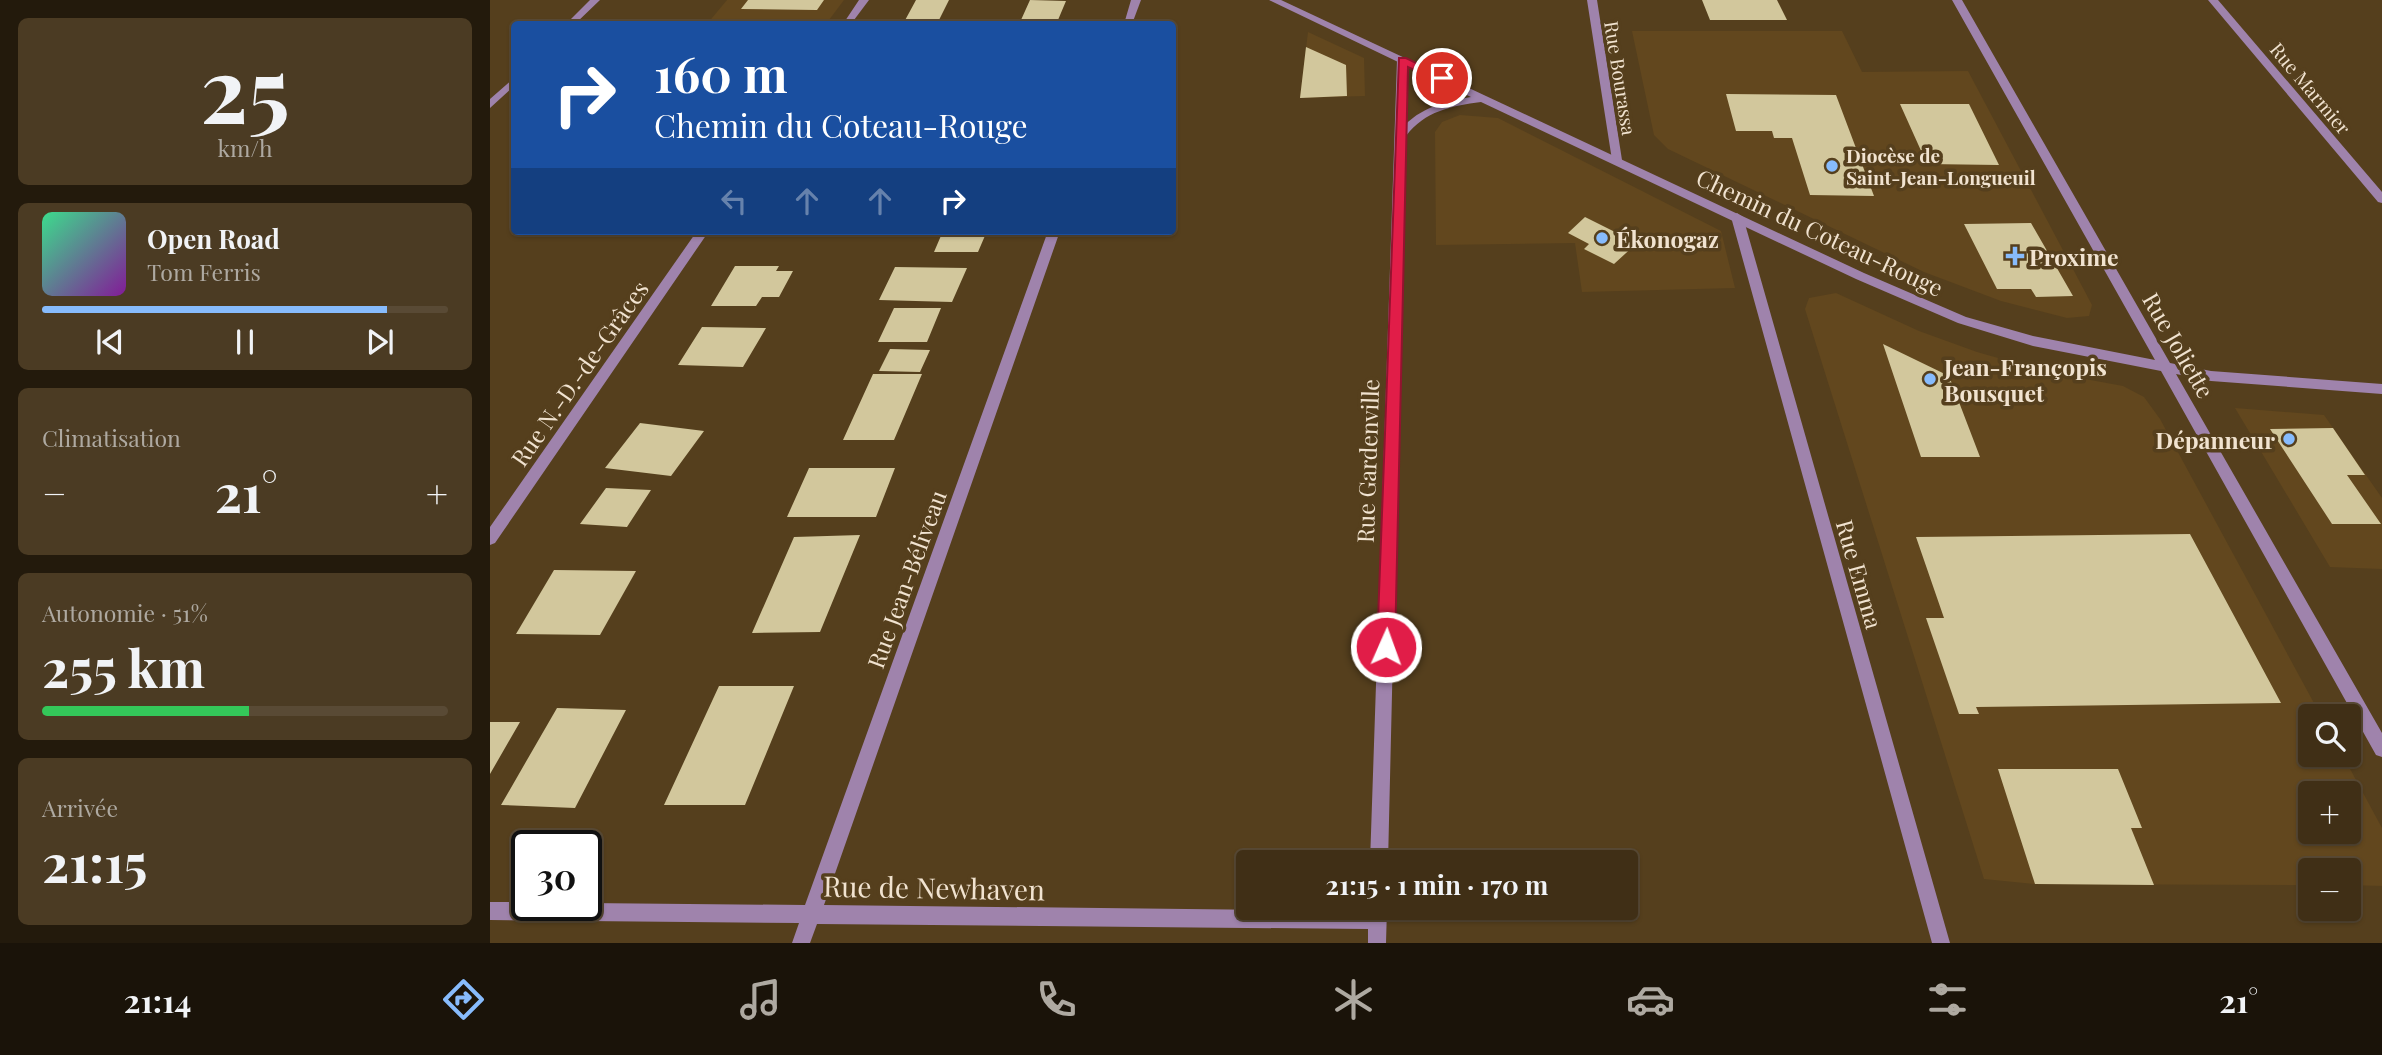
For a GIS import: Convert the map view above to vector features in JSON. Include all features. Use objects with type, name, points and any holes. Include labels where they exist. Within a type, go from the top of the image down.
[{"type":"street","points":[[573,21],[595,0]]},
{"type":"street","points":[[848,21],[863,0]]},
{"type":"street","points":[[1129,21],[1136,0]]},
{"type":"street","name":"Chemin du Coteau-Rouge","points":[[1275,0],[1872,282],[1962,320],[2033,341],[2165,369],[2221,377],[2382,389]]},
{"type":"street","name":"Rue Bourassa","points":[[1592,0],[1617,160]]},
{"type":"street","name":"Rue Joliette","points":[[1957,0],[2382,749]]},
{"type":"street","name":"Rue Marmier","points":[[2213,0],[2382,200]]},
{"type":"street","name":"Rue Gardenville","points":[[1379,850],[1402,134],[1402,60]]},
{"type":"street","points":[[490,105],[511,84]]},
{"type":"street","points":[[1402,134],[1410,121],[1429,110],[1483,98]]},
{"type":"street","name":"Rue Emma","points":[[1737,217],[1941,943]]},
{"type":"street","name":"Rue N.-D.-de-Grâces","points":[[490,539],[700,235]]},
{"type":"street","name":"Rue Jean-Béliveau","points":[[801,943],[1053,235]]},
{"type":"street","name":"Rue de Newhaven","points":[[490,911],[1236,914]]},
{"type":"street","points":[[1377,943],[1378,920]]},
{"type":"shaded area","points":[[727,0],[844,0],[828,21],[710,21]]},
{"type":"shaded area","points":[[1632,31],[1842,31],[1862,72],[1968,71],[2092,305],[2089,316],[2067,318],[2001,301],[1924,272],[1668,149],[1654,135]]},
{"type":"shaded area","points":[[1308,32],[1364,58],[1365,96],[1300,98]]},
{"type":"shaded area","points":[[1460,115],[1498,118],[1721,231],[1735,288],[1582,292],[1575,243],[1436,245],[1435,132],[1442,122]]},
{"type":"shaded area","points":[[1836,293],[1919,331],[1977,352],[2047,372],[2123,386],[2144,397],[2160,419],[2314,704],[2298,704],[2298,767],[2349,767],[2357,781],[2298,781],[2298,844],[2361,844],[2361,789],[2382,828],[2382,886],[2361,885],[2361,858],[2298,858],[2298,885],[2035,884],[1984,879],[1805,309],[1809,298]]},
{"type":"shaded area","points":[[2235,408],[2324,415],[2382,498],[2382,569],[2330,567]]},
{"type":"building","points":[[748,0],[824,0],[817,10],[741,9]]},
{"type":"building","points":[[916,0],[949,0],[938,21],[905,21]]},
{"type":"building","points":[[1030,0],[1066,1],[1058,20],[1021,20]]},
{"type":"building","points":[[1702,0],[1777,0],[1787,20],[1710,20]]},
{"type":"building","points":[[1306,47],[1346,65],[1347,96],[1300,98]]},
{"type":"building","name":"Diocèse de Saint-Jean-Longueuil","points":[[1726,94],[1836,95],[1874,196],[1810,195],[1792,138],[1774,138],[1772,131],[1736,131]]},
{"type":"building","points":[[1900,104],[1969,104],[1999,165],[1927,164]]},
{"type":"building","name":"Ékonogaz","points":[[1585,217],[1637,243],[1614,264],[1584,249],[1589,244],[1568,233]]},
{"type":"building","name":"Proxime","points":[[2031,223],[2073,296],[2036,297],[2031,289],[1997,289],[1964,224]]},
{"type":"building","points":[[941,235],[985,235],[978,252],[934,252]]},
{"type":"building","points":[[735,266],[779,266],[776,271],[793,271],[779,297],[762,297],[756,306],[711,306]]},
{"type":"building","points":[[895,267],[967,268],[952,302],[879,300]]},
{"type":"building","points":[[894,308],[941,308],[927,342],[878,342]]},
{"type":"building","points":[[702,327],[766,328],[743,367],[678,365]]},
{"type":"building","points":[[1883,344],[1949,376],[1980,457],[1921,457]]},
{"type":"building","points":[[890,349],[930,350],[920,372],[879,371]]},
{"type":"building","points":[[873,374],[922,374],[894,440],[843,440]]},
{"type":"building","points":[[640,423],[704,431],[671,476],[605,468]]},
{"type":"building","points":[[2333,428],[2365,475],[2347,475],[2381,524],[2332,524],[2270,429]]},
{"type":"building","points":[[809,468],[895,468],[876,517],[787,517]]},
{"type":"building","points":[[606,488],[651,490],[627,527],[580,524]]},
{"type":"building","points":[[2190,534],[2281,703],[1976,707],[1979,714],[1959,714],[1926,618],[1944,618],[1916,537]]},
{"type":"building","points":[[860,535],[820,632],[752,633],[794,537]]},
{"type":"building","points":[[554,570],[636,571],[600,635],[516,634]]},
{"type":"building","points":[[719,686],[794,686],[745,805],[664,805]]},
{"type":"building","points":[[557,708],[626,710],[575,808],[501,805]]},
{"type":"building","points":[[490,722],[520,722],[490,774]]},
{"type":"building","points":[[1998,769],[2118,769],[2142,828],[2131,828],[2154,885],[2035,884]]},
{"type":"place","name":"Diocèse de Saint-Jean-Longueuil","points":[[1832,166]]},
{"type":"place","name":"Ékonogaz","points":[[1602,238]]},
{"type":"place","name":"Proxime","points":[[2015,256]]},
{"type":"place","name":"Jean-Françopis Bousquet","points":[[1930,379]]},
{"type":"place","name":"Dépanneur","points":[[2289,439]]},
{"type":"route","points":[[1386,647],[1404,74],[1402,60],[1442,78]]}]
